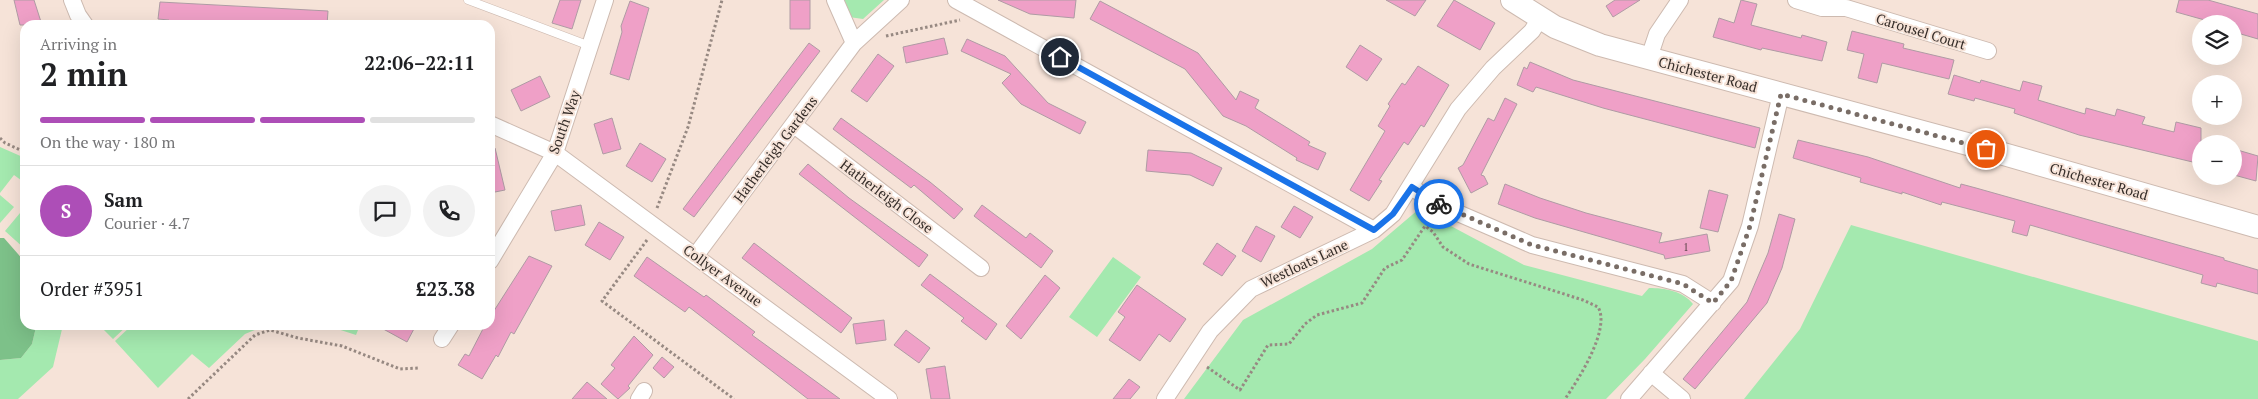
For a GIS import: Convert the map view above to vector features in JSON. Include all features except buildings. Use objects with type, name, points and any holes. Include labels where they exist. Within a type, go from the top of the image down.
[{"type":"main road","name":"Chichester Road","points":[[1512,0],[1555,27],[1600,45],[1986,149],[2258,227]]},
{"type":"street","points":[[72,0],[82,20]]},
{"type":"street","name":"South Way","points":[[495,253],[555,153],[605,0]]},
{"type":"street","points":[[835,0],[854,43]]},
{"type":"street","name":"Hatherleigh Gardens","points":[[696,255],[854,43],[901,0]]},
{"type":"street","points":[[956,0],[1374,230]]},
{"type":"street","points":[[1649,58],[1657,34],[1680,0]]},
{"type":"street","name":"Carousel Court","points":[[1796,0],[1822,8],[1846,8],[1988,51]]},
{"type":"street","name":"Westloats Lane","points":[[1165,399],[1210,331],[1251,289],[1374,230],[1393,214],[1412,187],[1445,128],[1463,103],[1493,68],[1532,31],[1540,18]]},
{"type":"street","points":[[1629,399],[1731,281],[1750,226],[1781,94]]},
{"type":"street","name":"Hatherleigh Close","points":[[794,125],[981,268]]},
{"type":"street","name":"Collyer Avenue","points":[[495,126],[555,153],[889,399]]},
{"type":"street","points":[[1412,187],[1430,201],[1532,245],[1683,284],[1713,303]]},
{"type":"street","points":[[1651,373],[1682,399]]},
{"type":"lane","points":[[468,0],[591,46]]},
{"type":"path","points":[[722,0],[688,127],[653,225],[602,301],[734,399]]},
{"type":"path","points":[[854,43],[983,15]]},
{"type":"path","points":[[0,138],[4,143],[20,150]]},
{"type":"path","points":[[1207,367],[1240,390],[1268,345],[1289,344],[1305,324],[1317,315],[1362,303],[1385,268],[1402,260],[1426,226],[1433,232],[1442,247],[1469,264],[1583,300],[1598,307],[1602,317],[1598,336],[1588,360],[1565,399]]},
{"type":"path","points":[[188,399],[254,335],[270,330],[298,338],[342,346],[400,369],[418,368]]},
{"type":"green space","points":[[838,0],[884,0],[863,19],[849,17]]},
{"type":"green space","points":[[0,147],[20,156],[20,179],[14,175],[0,193]]},
{"type":"green space","points":[[0,195],[14,207],[0,223]]},
{"type":"green space","points":[[1419,209],[1524,265],[1642,296],[1649,288],[1667,290],[1679,293],[1693,304],[1645,359],[1606,399],[1184,399],[1243,320],[1372,249]]},
{"type":"green space","points":[[20,213],[20,244],[5,231]]},
{"type":"green space","points":[[1851,225],[2258,341],[2258,399],[1744,399],[1800,329]]},
{"type":"green space","points":[[0,238],[4,238],[20,256],[20,330],[35,330],[32,344],[21,358],[0,360]]},
{"type":"green space","points":[[1113,257],[1141,277],[1097,337],[1069,317]]},
{"type":"green space","points":[[35,330],[62,330],[53,367],[18,399],[0,399],[0,360],[21,358],[32,344]]},
{"type":"green space","points":[[104,330],[123,330],[113,339]]},
{"type":"green space","points":[[127,330],[255,330],[245,334],[209,368],[192,354],[158,388],[115,341]]},
{"type":"green space","points":[[340,330],[358,330],[356,335]]},
{"type":"way so far","points":[[1439,204],[1532,245],[1683,284],[1713,303],[1731,281],[1742,252],[1750,226],[1781,94],[1986,149]]},
{"type":"route","points":[[1060,57],[1374,230],[1393,214],[1412,187],[1430,201],[1439,204]]}]
